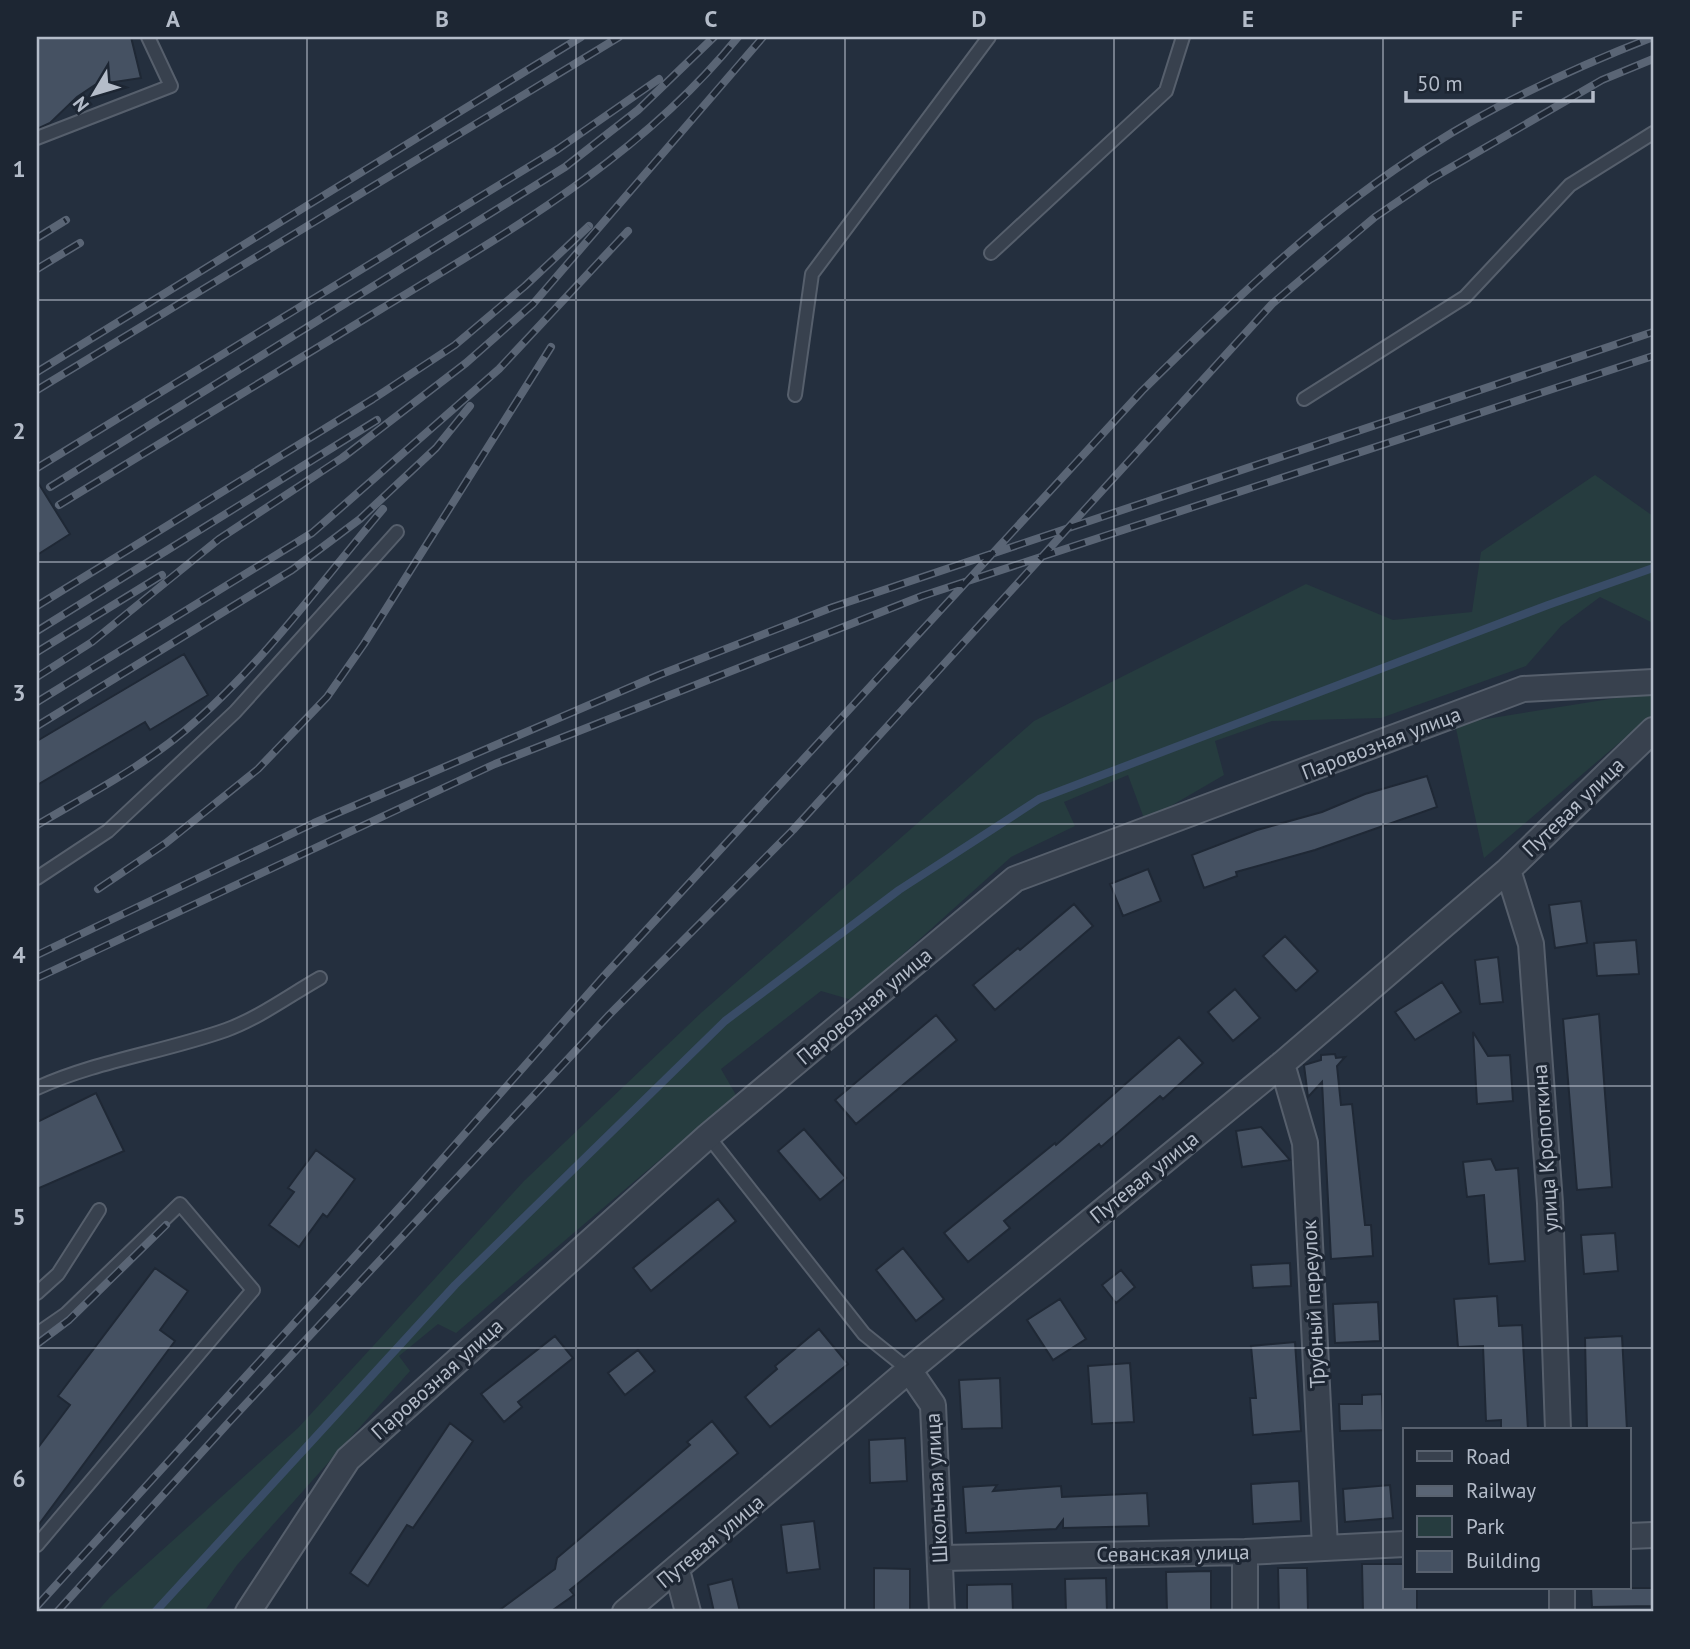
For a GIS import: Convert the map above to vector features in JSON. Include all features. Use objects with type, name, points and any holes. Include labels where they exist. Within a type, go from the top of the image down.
[{"type":"street","name":"Паровозная улица","points":[[248,1612],[348,1459],[708,1136],[1016,879],[1522,690],[1653,682]]},
{"type":"street","name":"Путевая улица","points":[[625,1612],[909,1370],[1282,1064],[1508,870],[1653,730]]},
{"type":"street","name":"улица Кропоткина","points":[[1508,870],[1531,944],[1550,1203],[1558,1428]]},
{"type":"street","name":"Трубный переулок","points":[[1282,1064],[1305,1143],[1325,1547]]},
{"type":"street","name":"Школьная улица","points":[[909,1370],[933,1405],[942,1612]]},
{"type":"street","points":[[1630,1536],[1653,1535]]},
{"type":"street","name":"Севанская улица","points":[[941,1558],[1245,1552],[1403,1544]]},
{"type":"street","points":[[1245,1552],[1245,1612]]},
{"type":"street","points":[[677,1570],[688,1612]]},
{"type":"street","points":[[1562,1590],[1562,1612]]},
{"type":"lane","points":[[37,138],[171,86],[148,37]]},
{"type":"lane","points":[[795,395],[812,275],[989,37]]},
{"type":"lane","points":[[991,253],[1166,90],[1183,37]]},
{"type":"lane","points":[[1304,399],[1465,297],[1570,185],[1653,133]]},
{"type":"lane","points":[[37,878],[108,831],[235,712],[397,532]]},
{"type":"lane","points":[[37,1088],[65,1075],[150,1054],[230,1029],[320,978]]},
{"type":"lane","points":[[708,1136],[864,1334],[909,1370]]},
{"type":"lane","points":[[37,1334],[66,1314],[180,1205],[253,1290],[37,1545]]},
{"type":"lane","points":[[37,1293],[58,1274],[99,1210]]},
{"type":"green space","points":[[1595,475],[1653,516],[1653,623],[1600,597],[1561,626],[1526,666],[1381,718],[1272,721],[1215,741],[1224,775],[1145,821],[1128,775],[1064,802],[1075,826],[1011,857],[852,1000],[821,991],[721,1069],[736,1095],[456,1333],[438,1324],[399,1356],[410,1371],[237,1565],[204,1612],[97,1612],[110,1597],[298,1428],[524,1181],[702,1012],[1034,721],[1306,584],[1393,620],[1472,612],[1481,552]]},
{"type":"green space","points":[[1653,692],[1653,714],[1484,858],[1455,724]]},
{"type":"building","points":[[37,37],[131,37],[141,78],[95,85],[77,97],[50,123],[37,129]]},
{"type":"building","points":[[37,481],[70,534],[37,555]]},
{"type":"building","points":[[184,654],[208,695],[150,730],[145,722],[37,785],[37,741]]},
{"type":"building","points":[[1427,776],[1437,807],[1315,850],[1236,872],[1237,876],[1204,888],[1192,855],[1257,830],[1322,812],[1365,794]]},
{"type":"building","points":[[1148,869],[1161,901],[1123,916],[1110,884]]},
{"type":"building","points":[[1581,901],[1587,943],[1555,948],[1549,905]]},
{"type":"building","points":[[1074,904],[1093,926],[995,1010],[973,985],[1018,948],[1020,950]]},
{"type":"building","points":[[1285,936],[1318,971],[1296,991],[1263,956]]},
{"type":"building","points":[[1636,940],[1639,974],[1597,976],[1594,943]]},
{"type":"building","points":[[1498,957],[1503,1002],[1480,1004],[1475,960]]},
{"type":"building","points":[[1442,982],[1461,1012],[1415,1040],[1395,1012]]},
{"type":"building","points":[[1235,989],[1260,1018],[1233,1041],[1208,1012]]},
{"type":"building","points":[[1599,1014],[1612,1187],[1577,1190],[1563,1019]]},
{"type":"building","points":[[936,1015],[957,1040],[856,1124],[835,1100]]},
{"type":"building","points":[[1473,1032],[1488,1056],[1510,1055],[1513,1101],[1477,1104]]},
{"type":"building","points":[[1179,1037],[1203,1063],[1163,1099],[1160,1096],[1101,1147],[1099,1144],[1004,1221],[1010,1228],[968,1262],[944,1233],[1055,1143],[1056,1145]]},
{"type":"building","points":[[1335,1054],[1336,1058],[1345,1057],[1337,1066],[1341,1105],[1352,1104],[1365,1225],[1371,1225],[1373,1256],[1331,1259],[1322,1082],[1308,1097],[1304,1065],[1321,1060],[1321,1055]]},
{"type":"building","points":[[96,1093],[124,1151],[37,1189],[37,1122]]},
{"type":"building","points":[[1261,1127],[1290,1160],[1242,1167],[1236,1131]]},
{"type":"building","points":[[804,1129],[846,1178],[820,1200],[778,1151]]},
{"type":"building","points":[[316,1150],[355,1179],[327,1217],[323,1214],[299,1247],[269,1225],[294,1192],[288,1188]]},
{"type":"building","points":[[1491,1159],[1496,1170],[1518,1168],[1525,1261],[1489,1264],[1484,1195],[1467,1197],[1463,1162]]},
{"type":"building","points":[[718,1199],[736,1221],[651,1291],[633,1268]]},
{"type":"building","points":[[1615,1233],[1618,1271],[1584,1274],[1581,1235]]},
{"type":"building","points":[[903,1248],[944,1299],[916,1321],[876,1270]]},
{"type":"building","points":[[1290,1263],[1291,1286],[1253,1288],[1251,1265]]},
{"type":"building","points":[[155,1268],[188,1291],[160,1330],[175,1341],[37,1527],[37,1449],[70,1405],[58,1396]]},
{"type":"building","points":[[1121,1270],[1135,1287],[1116,1303],[1102,1285]]},
{"type":"building","points":[[1497,1296],[1499,1326],[1522,1325],[1528,1428],[1501,1428],[1501,1420],[1486,1421],[1483,1346],[1458,1347],[1454,1299]]},
{"type":"building","points":[[1060,1299],[1086,1339],[1053,1360],[1027,1320]]},
{"type":"building","points":[[1378,1302],[1380,1341],[1335,1343],[1333,1304]]},
{"type":"building","points":[[819,1329],[848,1364],[770,1427],[745,1397],[777,1369],[775,1366]]},
{"type":"building","points":[[555,1336],[573,1358],[518,1402],[522,1407],[504,1422],[481,1394]]},
{"type":"building","points":[[1622,1336],[1627,1428],[1587,1428],[1585,1338]]},
{"type":"building","points":[[1295,1342],[1301,1431],[1253,1435],[1250,1398],[1256,1398],[1251,1346]]},
{"type":"building","points":[[638,1350],[655,1371],[625,1395],[608,1373]]},
{"type":"building","points":[[1130,1363],[1134,1422],[1092,1424],[1088,1366]]},
{"type":"building","points":[[1000,1378],[1002,1428],[962,1429],[959,1380]]},
{"type":"building","points":[[1382,1394],[1383,1430],[1340,1431],[1339,1404],[1362,1404],[1362,1395]]},
{"type":"building","points":[[712,1421],[738,1453],[570,1590],[574,1595],[550,1612],[497,1612],[555,1569],[557,1558],[690,1445],[687,1442]]},
{"type":"building","points":[[450,1423],[473,1441],[413,1528],[407,1525],[368,1586],[350,1573]]},
{"type":"building","points":[[905,1438],[907,1481],[870,1483],[869,1440]]},
{"type":"building","points":[[1299,1481],[1301,1521],[1253,1524],[1251,1484]]},
{"type":"building","points":[[997,1485],[993,1491],[1061,1486],[1062,1497],[1147,1493],[1149,1526],[1063,1528],[1063,1520],[1056,1529],[966,1533],[963,1487]]},
{"type":"building","points":[[1390,1485],[1393,1518],[1345,1522],[1343,1489]]},
{"type":"building","points":[[814,1521],[820,1569],[787,1573],[781,1525]]},
{"type":"building","points":[[1362,1564],[1403,1564],[1403,1590],[1417,1590],[1417,1612],[1363,1612]]},
{"type":"building","points":[[874,1568],[910,1569],[910,1612],[874,1612]]},
{"type":"building","points":[[1278,1568],[1307,1568],[1308,1612],[1279,1612]]},
{"type":"building","points":[[1211,1571],[1211,1612],[1167,1612],[1166,1572]]},
{"type":"building","points":[[1106,1578],[1107,1612],[1066,1612],[1065,1579]]},
{"type":"building","points":[[732,1579],[740,1612],[714,1612],[708,1585]]},
{"type":"building","points":[[1012,1584],[1013,1612],[967,1612],[967,1585]]},
{"type":"building","points":[[1652,1588],[1652,1606],[1592,1607],[1591,1590]]},
{"type":"waterway","points":[[155,1612],[455,1285],[725,1021],[899,890],[1039,799],[1548,605],[1653,568]]},
{"type":"railway","points":[[37,372],[581,37]]},
{"type":"railway","points":[[37,390],[619,37]]},
{"type":"railway","points":[[50,487],[565,167],[638,110],[714,37]]},
{"type":"railway","points":[[59,505],[478,250],[572,188],[660,119],[700,80],[738,37]]},
{"type":"railway","points":[[37,677],[92,642],[219,539],[342,458],[466,363],[533,304],[763,37]]},
{"type":"railway","points":[[37,1606],[409,1197],[604,976],[1175,358],[1315,230],[1390,173],[1510,100],[1653,37]]},
{"type":"railway","points":[[57,1612],[230,1421],[609,1015],[793,830],[1272,304],[1375,217],[1431,179],[1602,80],[1653,59]]},
{"type":"railway","points":[[37,468],[558,149],[659,79]]},
{"type":"railway","points":[[37,238],[66,220]]},
{"type":"railway","points":[[37,606],[373,399],[455,345],[525,286],[589,226]]},
{"type":"railway","points":[[37,702],[312,533],[499,369],[628,231]]},
{"type":"railway","points":[[37,269],[80,243]]},
{"type":"railway","points":[[37,955],[314,823],[659,675],[833,607],[1653,332]]},
{"type":"railway","points":[[98,889],[166,843],[258,769],[327,697],[364,644],[551,347]]},
{"type":"railway","points":[[37,978],[495,764],[922,596],[1653,356]]},
{"type":"railway","points":[[37,726],[292,570],[360,519],[436,448],[470,406]]},
{"type":"railway","points":[[37,631],[377,420]]},
{"type":"railway","points":[[37,825],[140,764],[197,720],[271,645],[383,509]]},
{"type":"railway","points":[[37,652],[162,575]]},
{"type":"railway","points":[[37,1344],[69,1320],[166,1225]]}]
